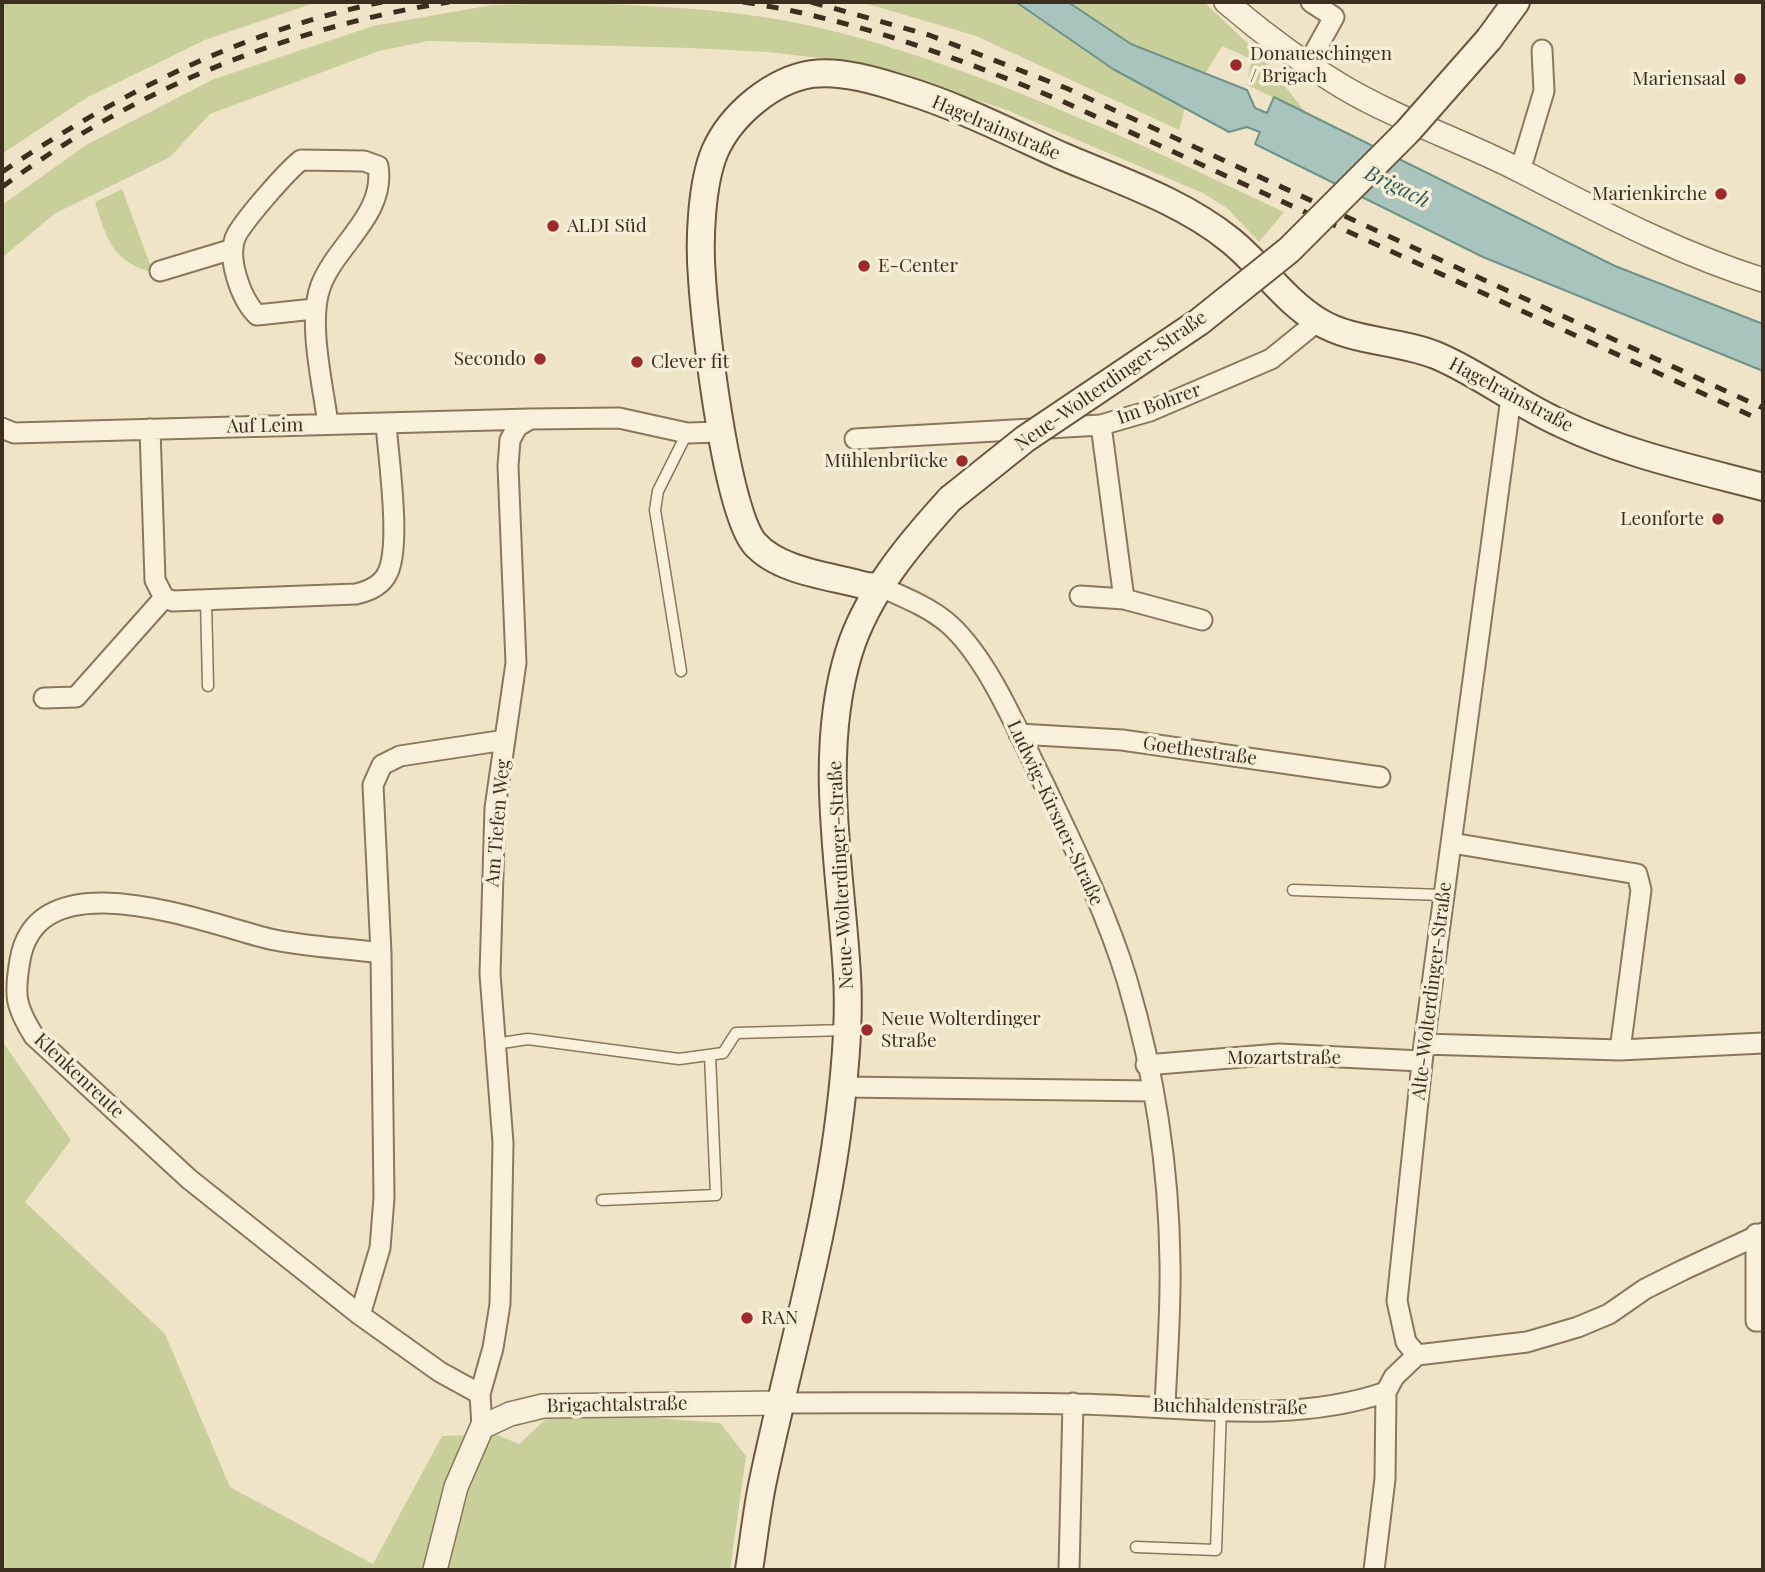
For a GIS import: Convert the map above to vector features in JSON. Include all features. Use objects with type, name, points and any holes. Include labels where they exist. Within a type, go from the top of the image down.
[{"type":"main road","name":"Neue-Wolterdinger-Straße","points":[[749,1570],[763,1479],[830,1190],[844,1087],[847,978],[834,813],[835,725],[849,653],[861,622],[916,536],[950,499],[1025,439],[1199,322],[1289,250],[1408,131],[1489,39],[1516,2]]},
{"type":"main road","name":"Hagelrainstraße","points":[[881,587],[866,586],[780,562],[761,550],[752,540],[739,515],[722,432],[701,276],[707,181],[716,149],[737,119],[769,90],[813,74],[851,76],[906,90],[1165,200],[1229,238],[1318,321],[1336,330],[1415,348],[1443,358],[1511,398],[1609,444],[1763,487]]},
{"type":"street","points":[[1226,2],[1257,28],[1344,88],[1520,171],[1644,236],[1707,262],[1763,280]]},
{"type":"street","points":[[1308,64],[1334,16],[1311,2]]},
{"type":"street","points":[[1520,171],[1544,91],[1542,50]]},
{"type":"street","points":[[314,309],[257,315],[251,308],[233,263],[237,234],[301,160],[365,161],[379,166],[381,181],[360,230],[321,283],[314,309],[328,424]]},
{"type":"street","points":[[160,271],[233,249]]},
{"type":"street","name":"Im Bohrer","points":[[855,439],[1101,425],[1150,411],[1270,359],[1318,321]]},
{"type":"street","name":"Alte-Wolterdinger-Straße","points":[[1417,1355],[1406,1342],[1397,1301],[1423,1052],[1511,398]]},
{"type":"street","points":[[530,419],[619,418],[687,433],[722,432]]},
{"type":"street","name":"Auf Leim","points":[[2,428],[14,433],[530,419]]},
{"type":"street","name":"Am Tiefen Weg","points":[[482,1427],[480,1394],[493,1348],[500,1304],[503,1143],[490,974],[495,808],[516,663],[508,466],[510,440],[517,427],[530,419]]},
{"type":"street","points":[[150,429],[155,580],[163,598],[173,601],[356,594],[378,585],[387,575],[394,548],[386,423]]},
{"type":"street","points":[[1101,425],[1124,599]]},
{"type":"street","name":"Ludwig-Kirsner-Straße","points":[[881,587],[928,610],[950,625],[990,680],[1092,886],[1127,981],[1153,1091],[1165,1171],[1171,1264],[1166,1406]]},
{"type":"street","points":[[1080,596],[1124,599],[1202,620]]},
{"type":"street","points":[[44,698],[76,696],[163,598]]},
{"type":"street","name":"Goethestraße","points":[[1019,734],[1122,740],[1380,777]]},
{"type":"street","points":[[360,1315],[380,1248],[384,1198],[382,953],[373,785],[382,765],[400,755],[505,740]]},
{"type":"street","points":[[1452,843],[1637,874],[1641,890],[1620,1050]]},
{"type":"street","name":"Klenkenreute","points":[[382,953],[274,939],[116,901],[73,903],[38,924],[22,951],[15,992],[20,1013],[34,1036],[189,1179],[360,1315],[440,1372],[480,1394]]},
{"type":"street","name":"Mozartstraße","points":[[1146,1065],[1279,1054],[1620,1050],[1763,1043]]},
{"type":"street","points":[[844,1087],[1153,1091]]},
{"type":"street","points":[[1374,1570],[1385,1479],[1386,1392],[1394,1377],[1417,1355],[1527,1342],[1578,1327],[1609,1314],[1645,1289],[1760,1233],[1756,1321],[1763,1321]]},
{"type":"street","name":"Buchhaldenstraße","points":[[781,1403],[1073,1404],[1324,1409],[1386,1392]]},
{"type":"street","name":"Brigachtalstraße","points":[[482,1427],[510,1414],[543,1406],[781,1403]]},
{"type":"street","points":[[1069,1570],[1073,1404]]},
{"type":"street","points":[[435,1570],[456,1487],[482,1427]]},
{"type":"lane","points":[[681,671],[655,510],[658,491],[687,433]]},
{"type":"lane","points":[[206,600],[208,686]]},
{"type":"lane","points":[[1293,890],[1443,895]]},
{"type":"lane","points":[[495,1044],[528,1039],[679,1059],[723,1054],[736,1033],[846,1030]]},
{"type":"lane","points":[[602,1200],[716,1195],[710,1055]]},
{"type":"lane","points":[[1136,1547],[1216,1550],[1221,1408]]},
{"type":"green space","points":[[2,2],[317,2],[205,40],[88,97],[2,154]]},
{"type":"green space","points":[[861,2],[1016,2],[1113,69],[1185,108],[1179,130],[976,36]]},
{"type":"green space","points":[[1068,2],[1204,2],[1262,57],[1306,113],[1247,85],[1251,59],[1222,46],[1205,74],[1131,44]]},
{"type":"green space","points":[[578,3],[743,14],[841,33],[955,69],[1066,112],[1284,212],[1259,242],[1228,209],[1203,193],[1004,109],[870,64],[768,52],[428,41],[379,51],[210,114],[170,157],[54,214],[2,258],[2,205],[86,145],[214,79],[373,26],[492,5]]},
{"type":"green space","points":[[122,189],[153,272],[139,268],[120,256],[103,227],[95,202]]},
{"type":"green space","points":[[2,1041],[71,1140],[25,1202],[165,1334],[230,1487],[373,1564],[442,1436],[495,1434],[519,1444],[546,1419],[590,1413],[720,1423],[746,1456],[730,1570],[2,1570]]},
{"type":"water","name":"Brigach","points":[[1016,2],[1068,2],[1131,44],[1247,90],[1255,108],[1267,113],[1274,97],[1615,266],[1763,324],[1763,371],[1483,257],[1255,144],[1260,132],[1247,127],[1229,132],[1113,69]]},
{"type":"railway","points":[[2,172],[91,116],[184,68],[280,30],[382,2]]},
{"type":"railway","points":[[2,187],[105,120],[214,68],[329,28],[449,2]]},
{"type":"railway","points":[[743,2],[785,9],[866,29],[984,70],[1062,101],[1763,421]]},
{"type":"railway","points":[[811,2],[929,35],[1066,88],[1763,408]]},
{"type":"place","name":"Donaueschingen / Brigach","points":[[1236,65]]},
{"type":"place","name":"Mariensaal","points":[[1740,79]]},
{"type":"place","name":"Marienkirche","points":[[1721,194]]},
{"type":"place","name":"ALDI Süd","points":[[553,226]]},
{"type":"place","name":"E-Center","points":[[864,266]]},
{"type":"place","name":"Secondo","points":[[540,359]]},
{"type":"place","name":"Clever fit","points":[[637,362]]},
{"type":"place","name":"Mühlenbrücke","points":[[962,461]]},
{"type":"place","name":"Leonforte","points":[[1718,519]]},
{"type":"place","name":"Neue Wolterdinger Straße","points":[[867,1030]]},
{"type":"place","name":"RAN","points":[[747,1318]]}]
